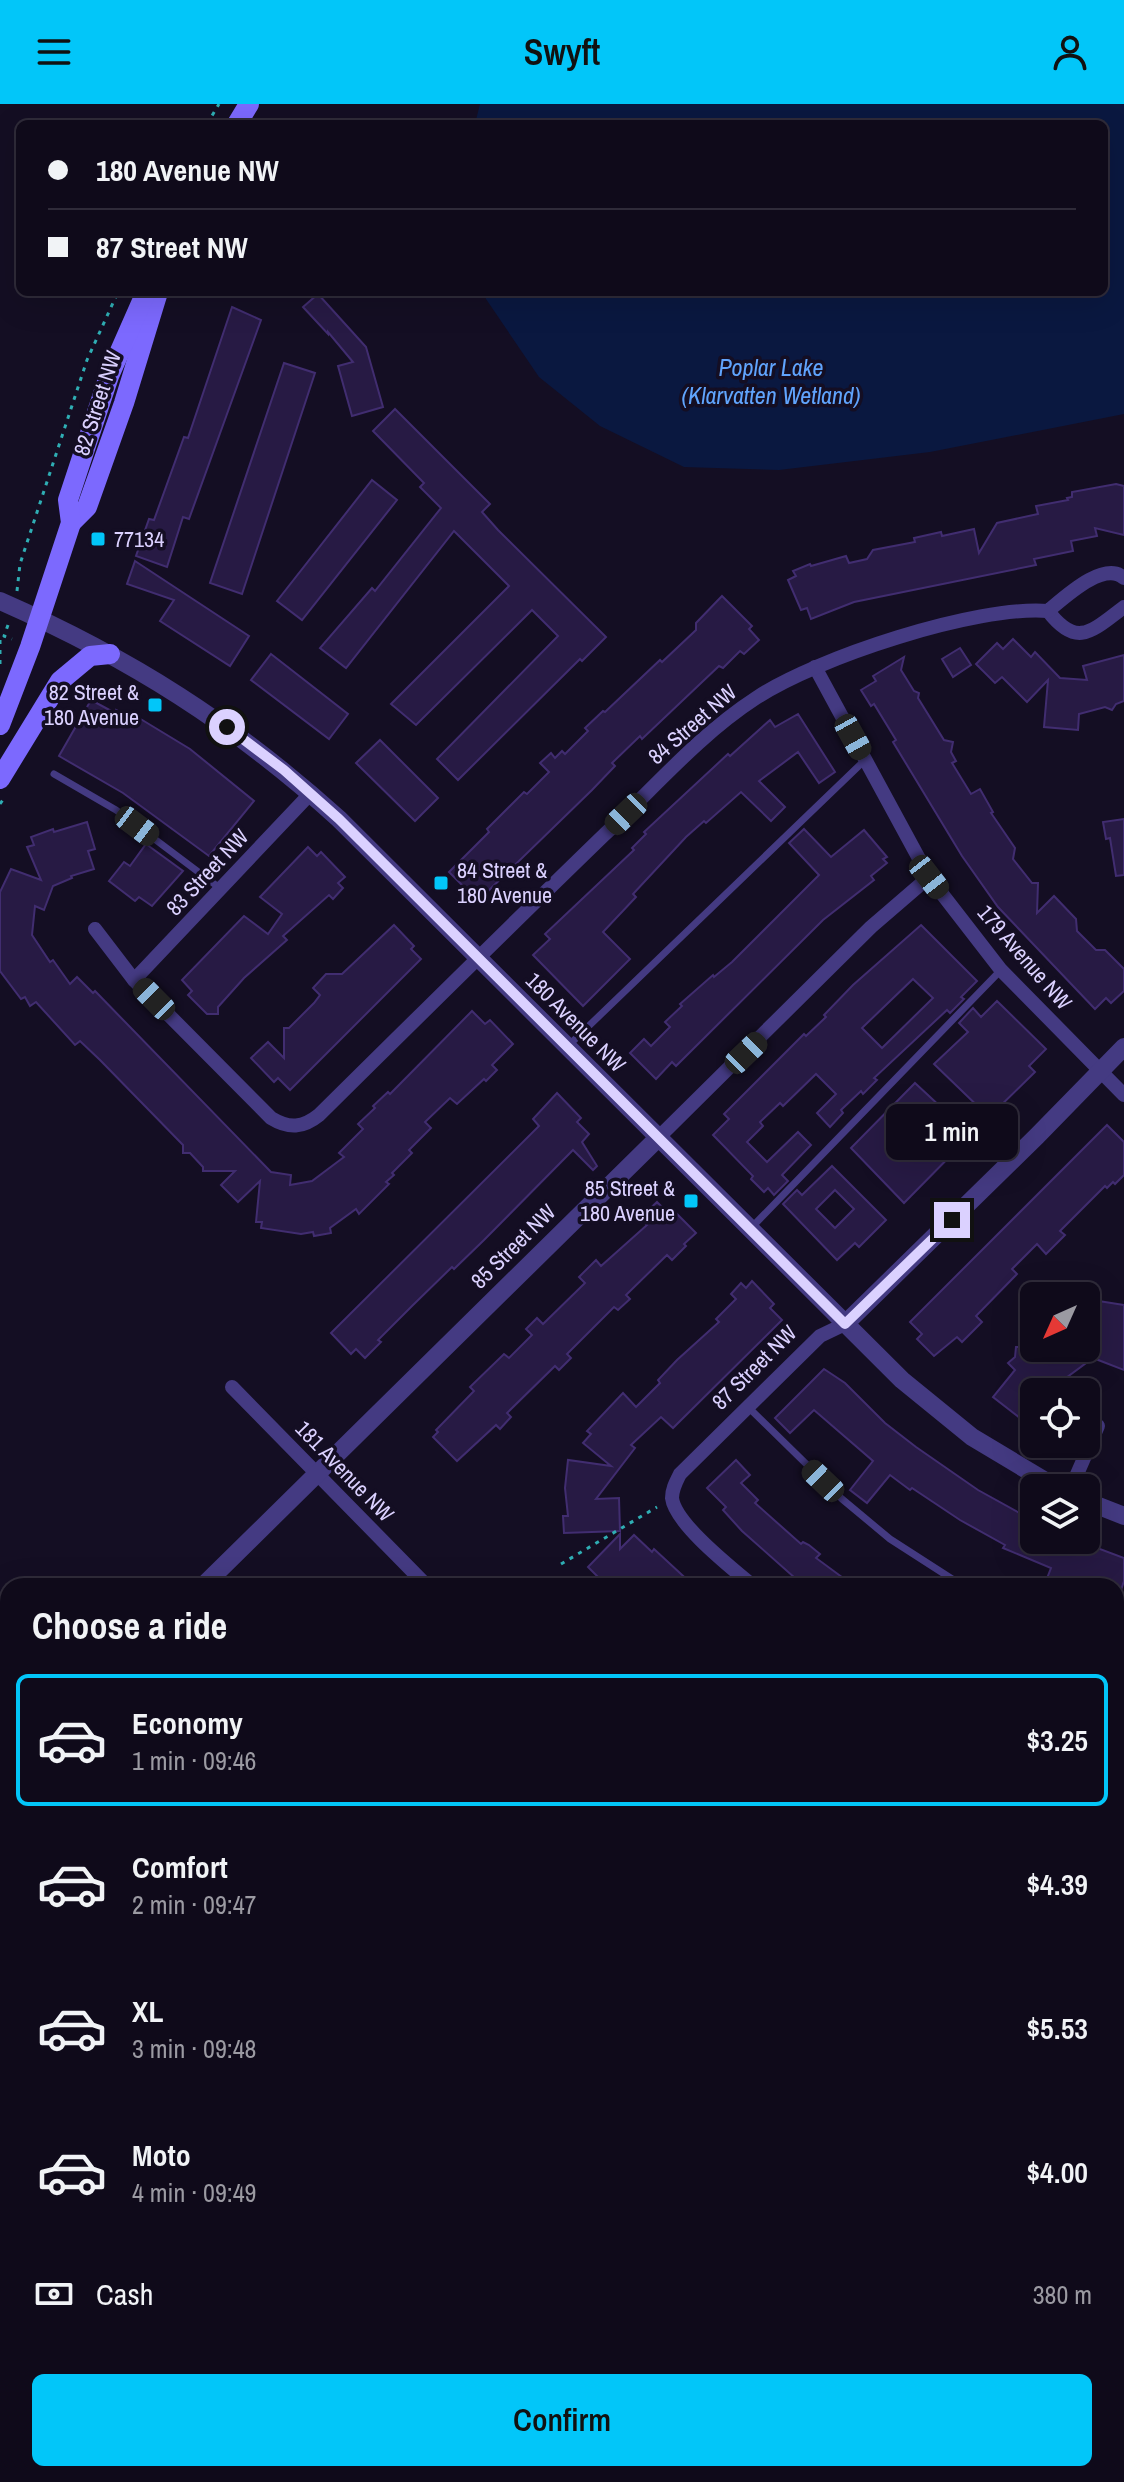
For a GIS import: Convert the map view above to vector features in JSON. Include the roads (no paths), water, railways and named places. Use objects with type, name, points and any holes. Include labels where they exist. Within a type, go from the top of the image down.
[{"type":"main road","name":"82 Street NW","points":[[0,725],[71,523],[68,500],[72,486],[109,376],[144,296]]},
{"type":"main road","name":"82 Street NW","points":[[71,523],[87,507],[124,403],[157,296]]},
{"type":"main road","points":[[0,779],[60,681],[90,656],[110,654]]},
{"type":"street","points":[[1124,578],[1118,573],[1105,572],[1048,611],[1061,628],[1072,634],[1085,633],[1124,607]]},
{"type":"street","name":"180 Avenue NW","points":[[0,601],[110,654],[203,710],[252,745],[310,794],[902,1380],[938,1411],[1002,1457],[1032,1474]]},
{"type":"street","name":"84 Street NW","points":[[134,980],[271,1118],[287,1126],[303,1126],[319,1115],[477,957],[729,717],[784,680],[934,627],[1028,609],[1048,611]]},
{"type":"street","name":"179 Avenue NW","points":[[815,667],[929,877],[1001,970],[1124,1095]]},
{"type":"street","name":"83 Street NW","points":[[134,980],[310,794]]},
{"type":"street","name":"85 Street NW","points":[[211,1578],[871,927],[929,877]]},
{"type":"street","points":[[95,929],[134,980]]},
{"type":"street","name":"87 Street NW","points":[[745,1578],[676,1511],[672,1498],[680,1474],[820,1336],[845,1324],[1124,1047]]},
{"type":"street","name":"181 Avenue NW","points":[[232,1387],[419,1578]]},
{"type":"street","points":[[1100,1507],[1124,1516]]},
{"type":"lane","points":[[568,1047],[865,760]]},
{"type":"lane","points":[[54,774],[116,810],[221,889]]},
{"type":"lane","points":[[750,1229],[1001,970]]},
{"type":"lane","points":[[748,1407],[854,1509],[890,1539],[951,1578]]},
{"type":"water","name":"Poplar Lake (Klarvatten Wetland)","points":[[480,104],[1124,104],[1124,414],[930,452],[779,470],[684,467],[600,426],[539,377],[485,296],[1108,296],[1108,120],[476,120]]},
{"type":"place","name":"77134","points":[[98,539]]},
{"type":"place","name":"82 Street & 180 Avenue","points":[[155,705]]},
{"type":"place","name":"84 Street & 180 Avenue","points":[[441,883]]},
{"type":"place","name":"85 Street & 180 Avenue","points":[[691,1201]]}]
